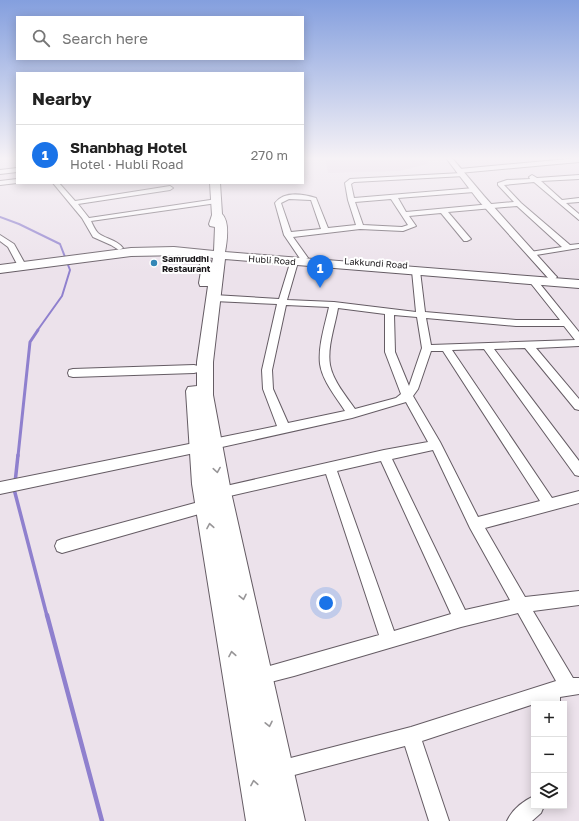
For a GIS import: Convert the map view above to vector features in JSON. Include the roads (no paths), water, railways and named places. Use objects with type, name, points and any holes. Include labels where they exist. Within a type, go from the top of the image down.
[{"type":"main road","points":[[206,446],[204,376],[219,253],[220,218],[217,214],[216,196]]},
{"type":"main road","points":[[105,252],[119,248],[160,247],[189,250],[204,260],[219,253]]},
{"type":"main road","points":[[0,265],[105,252],[189,250]]},
{"type":"main road","points":[[219,253],[193,377],[206,446],[261,821]]},
{"type":"main road","name":"Hubli Road","points":[[219,253],[579,284]]},
{"type":"main road","name":"Lakkundi Road","points":[[299,260],[579,279]]},
{"type":"main road","points":[[0,269],[37,261]]},
{"type":"main road","points":[[214,499],[259,676],[290,821]]},
{"type":"street","points":[[67,196],[86,220],[96,236],[114,243],[119,248]]},
{"type":"street","points":[[73,203],[107,196]]},
{"type":"street","points":[[86,220],[166,196]]},
{"type":"street","points":[[180,196],[217,201]]},
{"type":"street","points":[[350,196],[360,227]]},
{"type":"street","points":[[351,200],[389,196]]},
{"type":"street","points":[[288,235],[360,227],[409,228],[412,226],[392,196]]},
{"type":"street","points":[[480,196],[552,277]]},
{"type":"street","points":[[512,196],[568,248]]},
{"type":"street","points":[[554,196],[579,218]]},
{"type":"street","points":[[284,428],[268,389],[267,370],[282,302],[299,260],[288,235],[278,203],[282,199],[304,197],[314,199],[325,231]]},
{"type":"street","points":[[560,202],[579,200]]},
{"type":"street","points":[[405,214],[519,204]]},
{"type":"street","points":[[443,211],[467,239]]},
{"type":"street","points":[[0,237],[11,246],[20,262]]},
{"type":"street","points":[[533,254],[579,246]]},
{"type":"street","points":[[0,488],[206,446],[352,414],[400,400],[408,396],[413,389],[427,348],[421,315],[416,271]]},
{"type":"street","points":[[533,281],[579,338]]},
{"type":"street","points":[[214,298],[334,305],[389,312],[516,323],[567,323]]},
{"type":"street","points":[[334,305],[326,365],[329,375],[352,414]]},
{"type":"street","points":[[279,770],[411,736],[551,697],[574,687],[521,605],[475,524],[436,445],[408,396],[390,352],[389,312]]},
{"type":"street","points":[[427,348],[579,343]]},
{"type":"street","points":[[527,344],[579,406]]},
{"type":"street","points":[[487,346],[579,471]]},
{"type":"street","points":[[445,347],[549,504]]},
{"type":"street","points":[[73,373],[194,368]]},
{"type":"street","points":[[62,546],[214,499],[330,468],[384,455],[436,445]]},
{"type":"street","points":[[384,455],[461,619]]},
{"type":"street","points":[[330,468],[389,640]]},
{"type":"street","points":[[475,524],[503,518],[549,504],[579,497]]},
{"type":"street","points":[[259,676],[294,668],[461,619],[521,605],[579,598]]},
{"type":"street","points":[[411,736],[439,821]]},
{"type":"street","points":[[517,821],[531,809]]},
{"type":"waterway","points":[[0,217],[19,224],[60,244],[70,270],[62,296],[37,331]]},
{"type":"waterway","points":[[18,456],[30,342],[38,330]]},
{"type":"waterway","points":[[15,483],[18,455]]},
{"type":"waterway","points":[[14,489],[47,616]]},
{"type":"waterway","points":[[47,615],[102,821]]},
{"type":"place","name":"Samruddhi Restaurant","points":[[154,263]]},
{"type":"place","name":"Shanbhag Hotel","points":[[320,288]]}]
